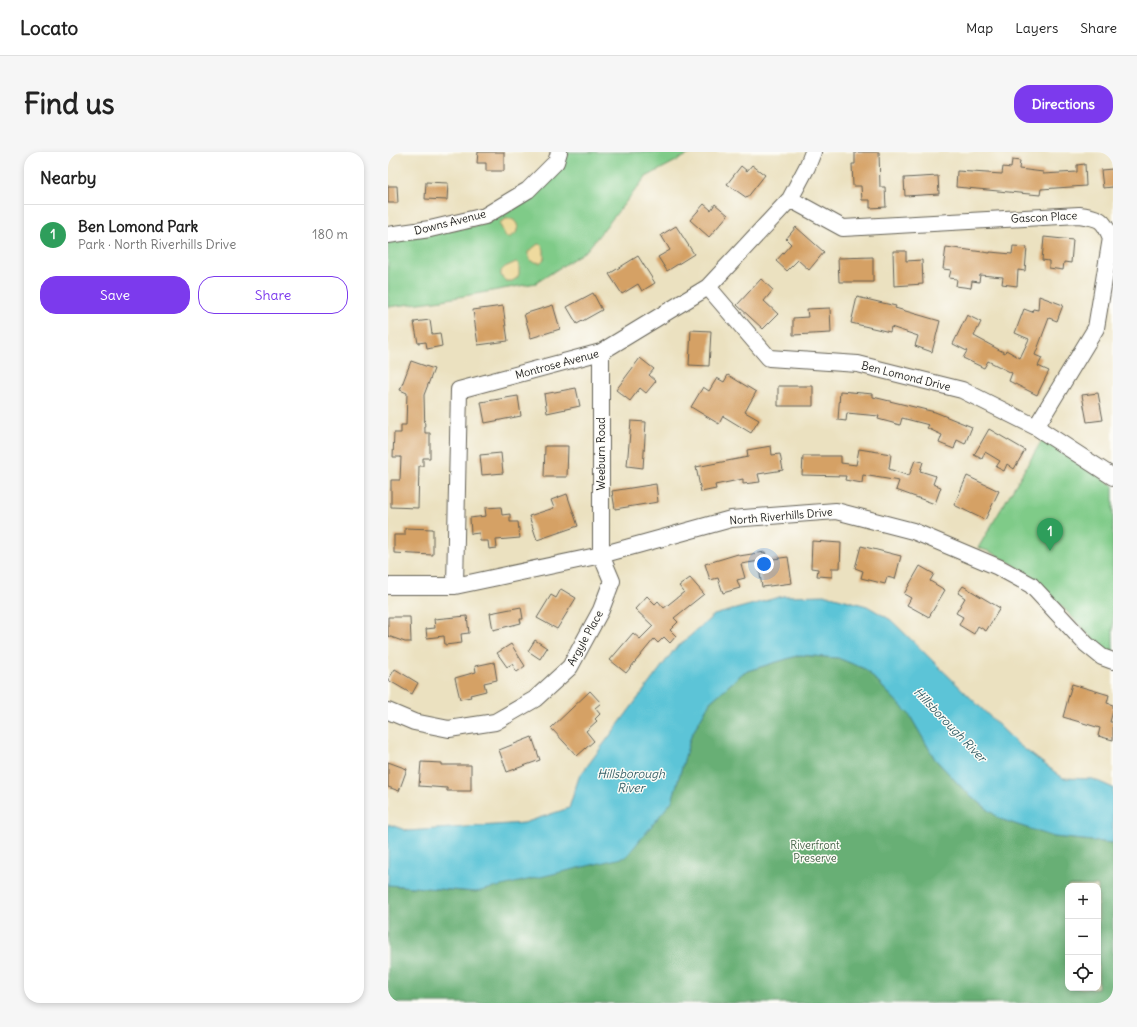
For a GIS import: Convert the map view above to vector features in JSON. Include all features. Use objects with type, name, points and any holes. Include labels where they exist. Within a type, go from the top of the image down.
[{"type":"street","name":"Downs Avenue","points":[[388,235],[430,229],[485,216],[528,190],[556,162],[559,152]]},
{"type":"street","name":"Montrose Avenue","points":[[455,586],[459,390],[601,352],[708,287],[790,199],[807,167],[813,152]]},
{"type":"street","name":"Gascon Place","points":[[790,199],[843,228],[1079,215],[1097,218],[1106,225],[1111,238],[1096,328],[1036,427]]},
{"type":"street","name":"Ben Lomond Drive","points":[[708,287],[769,358],[858,364],[962,390],[1036,427],[1113,476]]},
{"type":"street","name":"Weeburn Road","points":[[601,352],[601,555]]},
{"type":"street","name":"North Riverhills Drive","points":[[388,586],[455,586],[601,555],[731,519],[836,511],[913,531],[998,567],[1031,585],[1086,644],[1102,657],[1113,661]]},
{"type":"street","name":"Argyle Place","points":[[388,712],[414,722],[450,729],[495,722],[536,699],[570,667],[601,610],[612,580],[601,555]]},
{"type":"green space","points":[[568,152],[693,152],[646,177],[587,250],[536,283],[442,300],[388,307],[388,241],[472,227],[488,222],[516,207],[542,187],[562,164]]},
{"type":"green space","points":[[1042,440],[1113,485],[1113,656],[1097,643],[1056,601],[1019,568],[988,551],[978,548]]},
{"type":"green space","name":"Riverfront Preserve","points":[[800,655],[838,658],[865,669],[909,714],[935,759],[965,791],[1000,819],[1054,837],[1113,843],[1113,1003],[388,1003],[388,885],[476,892],[672,801],[691,736],[710,702],[744,672]]},
{"type":"sand","points":[[506,219],[514,220],[518,227],[516,233],[511,237],[506,237],[499,223]]},
{"type":"sand","points":[[538,244],[542,245],[544,250],[544,259],[540,263],[531,261],[528,254],[528,252]]},
{"type":"sand","points":[[516,262],[519,264],[519,274],[517,278],[512,281],[506,281],[501,276],[501,271],[505,267]]},
{"type":"water","name":"Hillsborough River","points":[[827,595],[867,606],[891,620],[1019,745],[1063,778],[1093,779],[1113,788],[1113,843],[1054,837],[1000,819],[965,791],[935,759],[909,714],[865,669],[838,658],[800,655],[744,672],[710,702],[691,736],[672,801],[626,857],[476,892],[388,885],[388,824],[408,831],[524,823],[569,808],[579,777],[674,650],[714,615],[783,596]]},
{"type":"building","points":[[478,152],[504,152],[504,171],[486,171],[486,163],[477,163]]},
{"type":"building","points":[[855,152],[879,152],[880,187],[885,187],[886,207],[870,208],[870,200],[862,200],[861,186],[853,186],[852,164],[855,164]]},
{"type":"building","points":[[1012,160],[1020,161],[1019,169],[1043,172],[1043,174],[1077,172],[1077,165],[1085,164],[1086,186],[1041,189],[1040,195],[956,187],[957,171],[1002,174],[1003,167],[1011,168]]},
{"type":"building","points":[[752,165],[765,175],[747,198],[727,184],[741,166],[747,171]]},
{"type":"building","points":[[1113,169],[1113,187],[1103,188],[1101,170]]},
{"type":"building","points":[[938,176],[939,194],[905,196],[904,178]]},
{"type":"building","points":[[426,182],[448,183],[447,200],[425,199]]},
{"type":"building","points":[[388,186],[397,186],[398,203],[388,203]]},
{"type":"building","points":[[704,204],[711,210],[715,204],[728,215],[709,237],[690,220]]},
{"type":"building","points":[[676,226],[694,254],[667,271],[658,257],[670,250],[661,235]]},
{"type":"building","points":[[796,227],[824,252],[809,270],[798,260],[787,271],[776,261],[791,244],[786,239]]},
{"type":"building","points":[[1044,237],[1073,240],[1071,263],[1064,262],[1063,270],[1049,268],[1049,261],[1042,260]]},
{"type":"building","points":[[1013,246],[1027,247],[1025,271],[1018,270],[1017,286],[1002,284],[1003,277],[980,275],[979,282],[972,281],[971,288],[956,286],[957,279],[949,278],[951,270],[943,269],[946,247],[990,253],[1012,254]]},
{"type":"building","points":[[893,251],[906,251],[906,261],[922,260],[923,284],[894,286]]},
{"type":"building","points":[[638,256],[655,283],[642,291],[638,284],[622,294],[609,274]]},
{"type":"building","points":[[873,257],[873,282],[839,282],[838,258]]},
{"type":"building","points":[[761,279],[773,290],[764,301],[778,314],[763,329],[737,305]]},
{"type":"building","points":[[593,293],[602,310],[577,324],[567,307]]},
{"type":"building","points":[[1039,296],[1063,305],[1057,321],[1049,318],[1035,355],[1042,358],[1038,366],[1049,371],[1037,395],[1009,381],[1012,373],[988,361],[984,368],[963,358],[967,351],[953,344],[967,315],[981,322],[974,336],[1005,353],[1006,350],[1020,358],[1029,339],[1015,333],[1024,309],[1032,312],[1033,309],[1038,310]]},
{"type":"building","points":[[857,297],[896,306],[895,308],[940,321],[932,352],[915,346],[918,336],[891,327],[890,332],[851,323]]},
{"type":"building","points":[[553,305],[560,329],[531,338],[524,314]]},
{"type":"building","points":[[503,306],[508,341],[478,345],[473,310]]},
{"type":"building","points":[[830,308],[831,333],[793,335],[793,318],[808,317],[807,309]]},
{"type":"building","points":[[430,320],[432,334],[440,333],[442,346],[427,349],[426,342],[418,343],[414,322]]},
{"type":"building","points":[[691,330],[711,331],[709,366],[689,365]]},
{"type":"building","points":[[640,358],[654,369],[649,375],[656,381],[646,393],[640,388],[630,401],[616,390]]},
{"type":"building","points":[[411,361],[434,369],[424,395],[425,433],[430,433],[430,458],[423,458],[423,466],[419,466],[418,508],[391,507],[391,480],[400,480],[401,457],[393,457],[394,433],[401,433],[401,425],[406,425],[407,393],[400,390]]},
{"type":"building","points":[[728,375],[756,392],[745,412],[759,420],[751,433],[723,416],[719,424],[691,407],[703,387],[709,391],[717,378],[724,382]]},
{"type":"building","points":[[778,386],[813,386],[813,406],[778,406]]},
{"type":"building","points":[[576,388],[580,406],[547,413],[544,394]]},
{"type":"building","points":[[840,391],[873,394],[873,397],[935,412],[972,427],[965,444],[957,440],[954,449],[939,443],[942,435],[927,428],[929,425],[902,418],[900,425],[878,419],[879,416],[847,413],[846,421],[838,420]]},
{"type":"building","points":[[1098,393],[1103,420],[1087,422],[1082,395]]},
{"type":"building","points":[[518,396],[521,416],[485,423],[481,402]]},
{"type":"building","points":[[631,421],[646,422],[643,468],[627,466]]},
{"type":"building","points":[[989,429],[1025,450],[1014,469],[1007,464],[1004,471],[996,467],[1000,461],[985,452],[982,459],[974,455]]},
{"type":"building","points":[[545,446],[568,446],[567,477],[544,477]]},
{"type":"building","points":[[771,446],[772,455],[780,454],[783,470],[758,474],[760,482],[743,484],[743,479],[715,485],[716,489],[701,492],[696,467],[748,457],[747,450]]},
{"type":"building","points":[[859,449],[891,454],[889,469],[909,476],[915,460],[923,462],[920,471],[936,476],[933,484],[941,487],[935,504],[896,490],[899,481],[863,475],[862,483],[845,480],[846,476],[802,475],[803,456],[841,456],[841,463],[856,465]]},
{"type":"building","points":[[501,453],[503,473],[482,475],[480,455]]},
{"type":"building","points":[[967,476],[999,491],[985,520],[954,505]]},
{"type":"building","points":[[656,484],[658,502],[615,509],[612,491]]},
{"type":"building","points":[[567,494],[578,526],[537,540],[529,516],[554,508],[551,500]]},
{"type":"building","points":[[501,507],[502,515],[510,514],[510,522],[518,522],[520,538],[496,540],[497,548],[489,549],[488,541],[480,541],[479,533],[471,534],[470,518],[486,516],[485,508]]},
{"type":"building","points":[[405,528],[433,529],[433,555],[394,553],[394,535],[405,535]]},
{"type":"building","points":[[812,541],[841,543],[840,568],[832,568],[832,577],[817,576],[818,569],[811,568]]},
{"type":"building","points":[[861,546],[901,556],[895,579],[887,577],[885,584],[861,578],[863,571],[855,568]]},
{"type":"building","points":[[765,552],[766,560],[741,564],[745,578],[737,580],[740,588],[723,593],[718,578],[710,580],[705,564],[738,554],[739,556]]},
{"type":"building","points":[[788,557],[792,583],[762,587],[758,561]]},
{"type":"building","points":[[920,566],[934,574],[930,581],[945,590],[929,617],[907,605],[911,598],[904,594]]},
{"type":"building","points":[[690,578],[704,594],[674,618],[678,622],[670,630],[676,636],[670,643],[664,637],[658,643],[654,639],[626,673],[610,660],[633,633],[640,639],[653,626],[635,609],[647,596],[655,604],[658,601],[664,608],[684,592],[679,586]]},
{"type":"building","points":[[963,586],[1000,608],[986,631],[978,626],[974,634],[959,625],[963,617],[956,613],[965,598],[958,593]]},
{"type":"building","points":[[561,589],[576,598],[557,629],[537,618],[551,595],[556,598]]},
{"type":"building","points":[[521,607],[523,619],[520,619],[521,623],[493,630],[490,613]]},
{"type":"building","points":[[467,616],[469,633],[461,634],[462,643],[445,645],[444,636],[427,638],[426,629],[435,628],[434,619]]},
{"type":"building","points":[[388,617],[410,617],[411,642],[405,642],[388,636]]},
{"type":"building","points":[[535,640],[547,648],[540,659],[528,651]]},
{"type":"building","points":[[511,644],[525,666],[517,672],[512,664],[507,667],[497,653]]},
{"type":"building","points":[[494,662],[497,680],[484,683],[486,691],[470,695],[471,697],[460,699],[455,678],[476,672],[475,666]]},
{"type":"building","points":[[395,669],[418,683],[412,694],[388,680]]},
{"type":"building","points":[[1072,684],[1109,695],[1107,703],[1113,705],[1110,722],[1113,722],[1113,740],[1098,736],[1100,728],[1063,717]]},
{"type":"building","points":[[590,691],[601,703],[595,708],[600,714],[595,719],[597,721],[586,731],[594,741],[577,756],[551,728]]},
{"type":"building","points":[[532,737],[540,760],[507,772],[499,750]]},
{"type":"building","points":[[388,762],[407,769],[399,791],[388,787]]},
{"type":"building","points":[[421,762],[442,763],[442,765],[471,765],[471,791],[447,791],[447,788],[419,786]]},
{"type":"place","name":"Ben Lomond Park","points":[[1050,551]]}]
